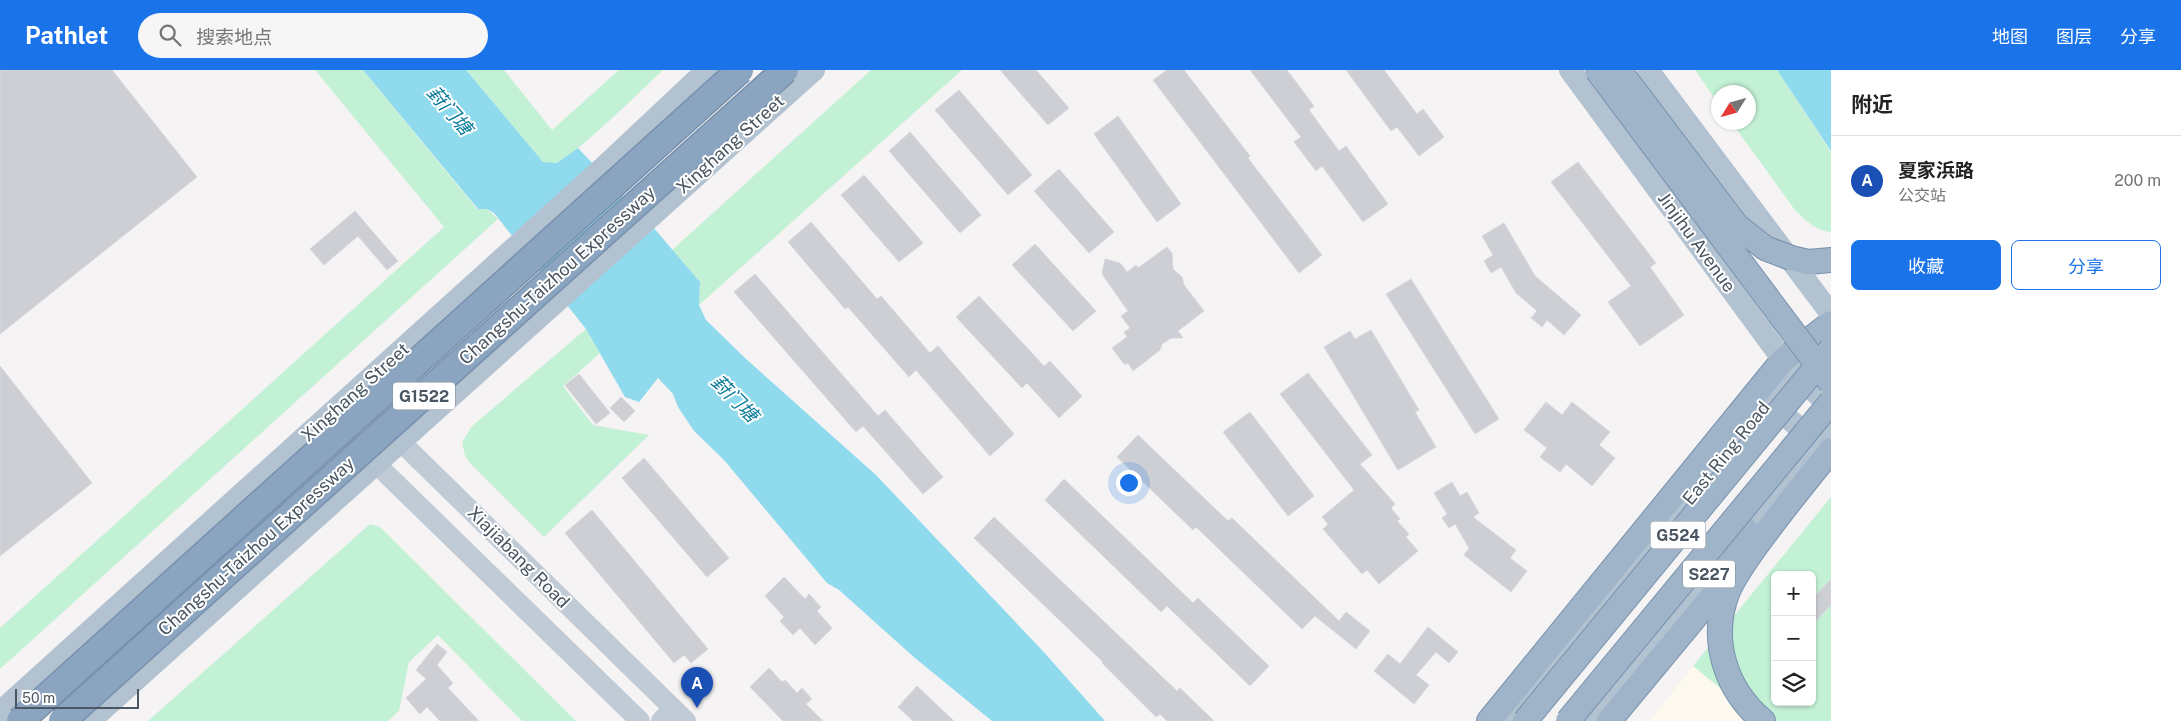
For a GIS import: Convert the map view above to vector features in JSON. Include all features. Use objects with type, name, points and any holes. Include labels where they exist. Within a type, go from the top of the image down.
[{"type":"highway","name":"Changshu-Taizhou Expressway","points":[[20,721],[740,70]]},
{"type":"highway","name":"Changshu-Taizhou Expressway","points":[[62,721],[785,70]]},
{"type":"highway","points":[[1597,70],[1831,383]]},
{"type":"highway","points":[[1619,70],[1737,226],[1752,239],[1777,253],[1808,262],[1831,260]]},
{"type":"highway","points":[[1489,721],[1788,366],[1831,325]]},
{"type":"highway","name":"G524","points":[[1525,721],[1831,349]]},
{"type":"highway","name":"G524","points":[[1568,721],[1831,402]]},
{"type":"highway","points":[[1763,721],[1744,702],[1728,675],[1720,643],[1723,608],[1728,591],[1744,564],[1780,513],[1826,440]]},
{"type":"highway","points":[[1609,721],[1716,592],[1746,530]]},
{"type":"main road","name":"Xinghang Street","points":[[0,712],[606,165],[707,70]]},
{"type":"main road","name":"Xinghang Street","points":[[90,721],[400,440],[550,309],[656,211],[814,70]]},
{"type":"main road","name":"Jinjihu Avenue","points":[[1570,70],[1788,366],[1831,408]]},
{"type":"main road","points":[[1648,70],[1831,314]]},
{"type":"main road","name":"East Ring Road","points":[[1507,721],[1768,401],[1788,366]]},
{"type":"main road","name":"Xiajiabang Road","points":[[352,395],[400,440],[673,717]]},
{"type":"main road","points":[[1768,401],[1826,440]]},
{"type":"main road","name":"Xiajiabang Road","points":[[328,417],[640,721]]},
{"type":"main road","name":"S227","points":[[1588,721],[1746,530],[1826,440]]},
{"type":"shaded area","points":[[1693,666],[1761,721],[1649,721]]},
{"type":"green space","points":[[315,70],[363,70],[477,209],[487,209],[498,219],[0,669],[0,628],[444,227]]},
{"type":"green space","points":[[466,70],[504,70],[552,130],[619,70],[663,70],[575,151],[562,160],[551,164],[537,157]]},
{"type":"green space","points":[[871,70],[962,70],[699,305],[700,282],[672,250]]},
{"type":"green space","points":[[1695,70],[1777,70],[1831,152],[1831,232],[1816,227],[1795,210],[1737,130],[1756,130],[1756,85],[1711,85],[1711,93]]},
{"type":"green space","points":[[586,329],[600,353],[563,386],[593,425],[649,435],[544,537],[471,464],[465,456],[462,442],[472,426]]},
{"type":"green space","points":[[1831,497],[1831,721],[1761,721],[1693,666]]},
{"type":"green space","points":[[370,524],[380,527],[576,721],[522,721],[438,635],[409,662],[399,711],[388,721],[148,721]]},
{"type":"water","name":"葑门塘","points":[[363,70],[466,70],[543,162],[557,163],[578,148],[653,227],[700,282],[699,305],[706,320],[745,358],[876,475],[1041,649],[1105,721],[992,721],[915,658],[839,590],[827,583],[724,460],[694,431],[678,407],[673,394],[658,378],[639,402],[625,397],[586,329],[494,213],[487,209],[478,209]]},
{"type":"water","points":[[1777,70],[1831,70],[1831,151]]},
{"type":"building","points":[[0,70],[112,70],[197,177],[0,334]]},
{"type":"building","points":[[1000,70],[1036,70],[1069,108],[1048,125]]},
{"type":"building","points":[[1167,70],[1184,70],[1322,255],[1299,273],[1153,80]]},
{"type":"building","points":[[1250,70],[1287,70],[1314,106],[1309,110],[1339,151],[1346,146],[1388,204],[1363,222],[1322,166],[1316,171],[1294,142],[1301,137]]},
{"type":"building","points":[[1346,70],[1384,70],[1417,114],[1423,109],[1444,137],[1419,156],[1397,127],[1391,131]]},
{"type":"building","points":[[959,90],[1032,175],[1008,195],[935,110]]},
{"type":"building","points":[[1118,116],[1181,204],[1157,222],[1094,134]]},
{"type":"building","points":[[910,132],[981,215],[960,233],[889,151]]},
{"type":"building","points":[[1578,162],[1656,263],[1650,267],[1684,315],[1640,346],[1608,302],[1631,286],[1551,182]]},
{"type":"building","points":[[1059,169],[1114,232],[1089,253],[1034,191]]},
{"type":"building","points":[[864,175],[923,243],[899,262],[841,195]]},
{"type":"building","points":[[355,211],[398,261],[387,270],[358,236],[324,265],[310,249]]},
{"type":"building","points":[[811,222],[877,299],[881,296],[930,353],[938,346],[1014,434],[990,456],[916,370],[909,377],[848,307],[845,309],[788,242]]},
{"type":"building","points":[[1504,223],[1535,276],[1581,315],[1564,335],[1547,320],[1542,327],[1531,318],[1537,311],[1516,293],[1501,267],[1491,273],[1484,261],[1493,255],[1482,236]]},
{"type":"building","points":[[1035,244],[1096,311],[1073,331],[1012,265]]},
{"type":"building","points":[[1167,247],[1172,253],[1173,269],[1182,277],[1184,285],[1204,311],[1178,331],[1183,338],[1171,338],[1162,344],[1160,350],[1133,371],[1128,363],[1125,365],[1112,348],[1127,337],[1124,332],[1130,328],[1121,316],[1128,311],[1102,273],[1105,259],[1120,263],[1127,272],[1136,265],[1138,268]]},
{"type":"building","points":[[755,274],[878,416],[885,410],[943,477],[923,494],[863,426],[856,432],[734,292]]},
{"type":"building","points":[[1411,279],[1499,419],[1475,434],[1386,294]]},
{"type":"building","points":[[979,296],[1044,366],[1050,361],[1082,396],[1059,418],[1027,383],[1022,388],[956,317]]},
{"type":"building","points":[[1371,330],[1419,410],[1415,412],[1436,447],[1398,470],[1324,347],[1350,331],[1355,339]]},
{"type":"building","points":[[0,366],[92,483],[0,556]]},
{"type":"building","points":[[1308,373],[1372,455],[1360,464],[1395,504],[1391,508],[1400,519],[1397,521],[1409,534],[1406,537],[1418,551],[1379,584],[1367,570],[1362,574],[1323,529],[1328,524],[1322,517],[1354,490],[1280,394]]},
{"type":"building","points":[[579,374],[610,413],[596,424],[565,385]]},
{"type":"building","points":[[621,397],[635,411],[624,422],[610,408]]},
{"type":"building","points":[[1546,402],[1562,415],[1572,402],[1610,432],[1599,445],[1615,458],[1592,486],[1566,464],[1560,472],[1540,457],[1547,448],[1524,430]]},
{"type":"building","points":[[1250,412],[1314,496],[1288,516],[1223,432]]},
{"type":"building","points":[[1138,435],[1228,521],[1232,518],[1339,621],[1346,612],[1370,631],[1356,649],[1315,616],[1302,629],[1196,527],[1193,530],[1117,457]]},
{"type":"building","points":[[644,458],[729,558],[707,577],[622,478]]},
{"type":"building","points":[[1064,479],[1193,603],[1198,598],[1269,666],[1250,686],[1167,606],[1161,612],[1045,500]]},
{"type":"building","points":[[1452,482],[1460,496],[1467,492],[1479,513],[1473,517],[1516,550],[1510,558],[1527,571],[1511,592],[1464,555],[1469,548],[1455,524],[1449,528],[1442,518],[1447,514],[1434,493]]},
{"type":"building","points":[[592,510],[708,649],[691,663],[684,655],[674,663],[565,533]]},
{"type":"building","points":[[994,517],[1177,691],[1180,688],[1214,721],[1167,721],[1160,714],[1156,717],[1103,662],[974,538]]},
{"type":"building","points":[[784,577],[805,599],[809,594],[821,607],[817,611],[832,628],[815,645],[800,628],[793,635],[780,621],[784,617],[765,596]]},
{"type":"building","points":[[1831,579],[1831,605],[1816,621],[1816,616],[1816,595]]},
{"type":"building","points":[[1428,627],[1458,652],[1449,663],[1436,652],[1416,675],[1429,685],[1414,704],[1374,671],[1388,654],[1400,664]]},
{"type":"building","points":[[437,644],[447,652],[437,665],[453,683],[448,688],[479,721],[440,721],[427,707],[420,714],[406,698],[426,679],[416,670]]},
{"type":"building","points":[[769,668],[782,682],[785,680],[797,693],[802,688],[812,699],[806,704],[823,721],[783,721],[750,687]]},
{"type":"building","points":[[917,686],[954,721],[913,721],[898,707]]},
{"type":"place","name":"夏家浜路","points":[[697,708]]}]
